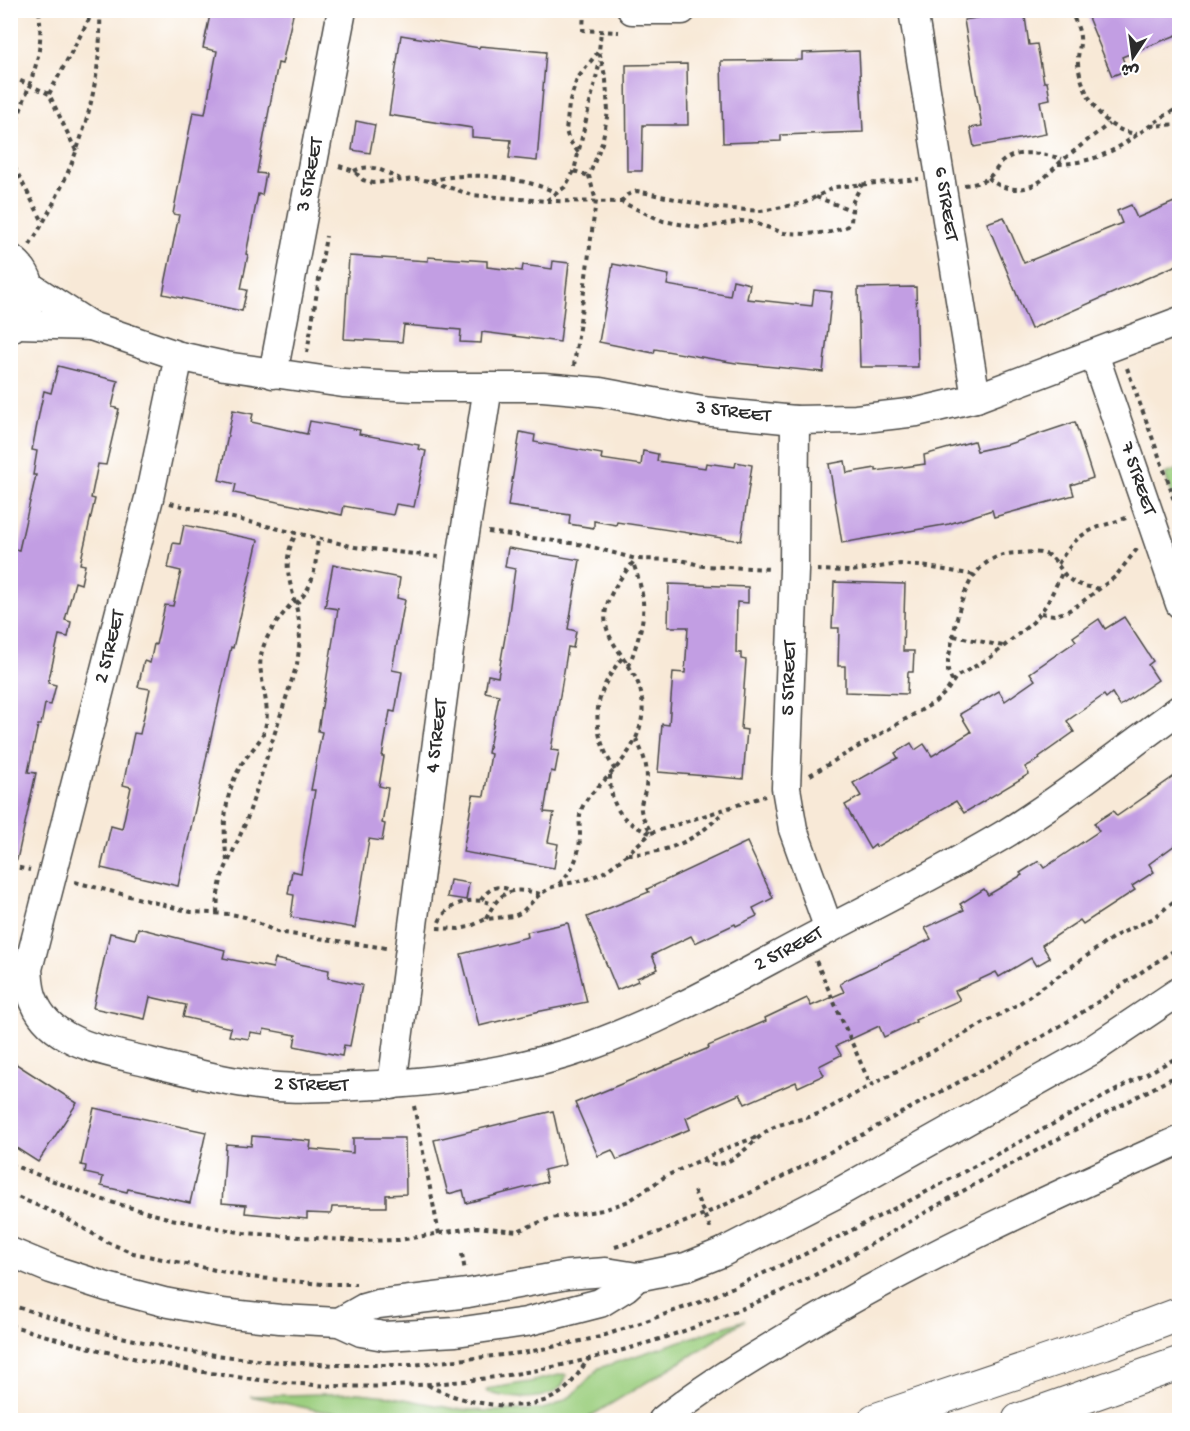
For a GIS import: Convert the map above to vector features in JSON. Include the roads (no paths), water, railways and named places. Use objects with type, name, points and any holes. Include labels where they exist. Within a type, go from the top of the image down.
[{"type":"highway","points":[[875,1420],[1072,1354],[1179,1314]]},
{"type":"highway","points":[[1019,1420],[1179,1363]]},
{"type":"street","name":"3 STREET","points":[[273,374],[342,10]]},
{"type":"street","points":[[632,10],[682,10]]},
{"type":"street","name":"6 STREET","points":[[913,10],[976,398]]},
{"type":"street","points":[[20,270],[91,326]]},
{"type":"street","points":[[14,326],[26,313],[31,300],[20,270]]},
{"type":"street","name":"3 STREET","points":[[91,326],[179,356],[273,374],[343,383],[414,387],[543,387],[600,392],[702,411],[795,420],[856,419],[917,412],[976,398],[1179,321]]},
{"type":"street","points":[[14,326],[91,326]]},
{"type":"street","name":"7 STREET","points":[[1107,349],[1152,521],[1179,604]]},
{"type":"street","name":"2 STREET","points":[[179,356],[149,498],[28,969],[29,986],[42,1016],[61,1032],[84,1044],[120,1055],[235,1082],[279,1087],[401,1084],[466,1077],[527,1066],[588,1047],[646,1023],[818,935],[1005,833],[1052,803],[1179,709]]},
{"type":"street","name":"4 STREET","points":[[401,1084],[421,936],[461,559],[488,387]]},
{"type":"street","name":"5 STREET","points":[[795,420],[794,570],[786,788],[793,829],[818,935]]},
{"type":"street","points":[[339,1322],[364,1308],[378,1304],[450,1295],[567,1275],[606,1272],[637,1277],[686,1267],[722,1253],[836,1194],[1089,1052],[1179,991]]},
{"type":"street","points":[[663,1420],[717,1380],[838,1306],[978,1234],[1179,1140]]},
{"type":"street","points":[[10,1252],[51,1269],[164,1302],[222,1313],[339,1322],[361,1332],[384,1336],[456,1332],[526,1322],[586,1308],[613,1295],[637,1277]]},
{"type":"street","points":[[450,1295],[456,1332]]}]
